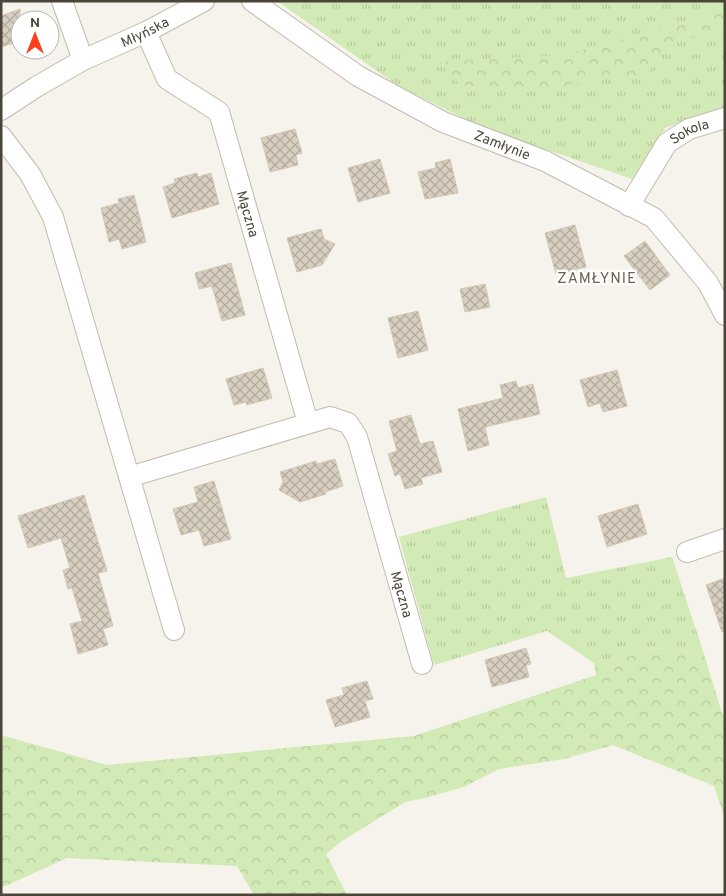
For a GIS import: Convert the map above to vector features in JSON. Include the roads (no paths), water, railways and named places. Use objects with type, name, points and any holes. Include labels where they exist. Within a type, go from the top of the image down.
[{"type":"street","points":[[62,1],[83,60]]},
{"type":"street","name":"Młyńska","points":[[1,110],[83,60],[146,32],[204,1]]},
{"type":"street","name":"Zamłynie","points":[[252,1],[366,81],[443,122],[545,161],[654,218],[708,283],[725,315]]},
{"type":"street","name":"Mączna","points":[[146,32],[167,79],[219,112],[308,423]]},
{"type":"street","name":"Sokola","points":[[629,206],[666,143],[689,129],[725,118]]},
{"type":"street","points":[[1,136],[30,174],[53,217],[174,630]]},
{"type":"street","name":"Mączna","points":[[129,477],[330,417],[348,423],[357,437],[422,664]]},
{"type":"street","points":[[687,552],[725,539]]},
{"type":"district","name":"ZAMŁYNIE","points":[[597,278]]}]
